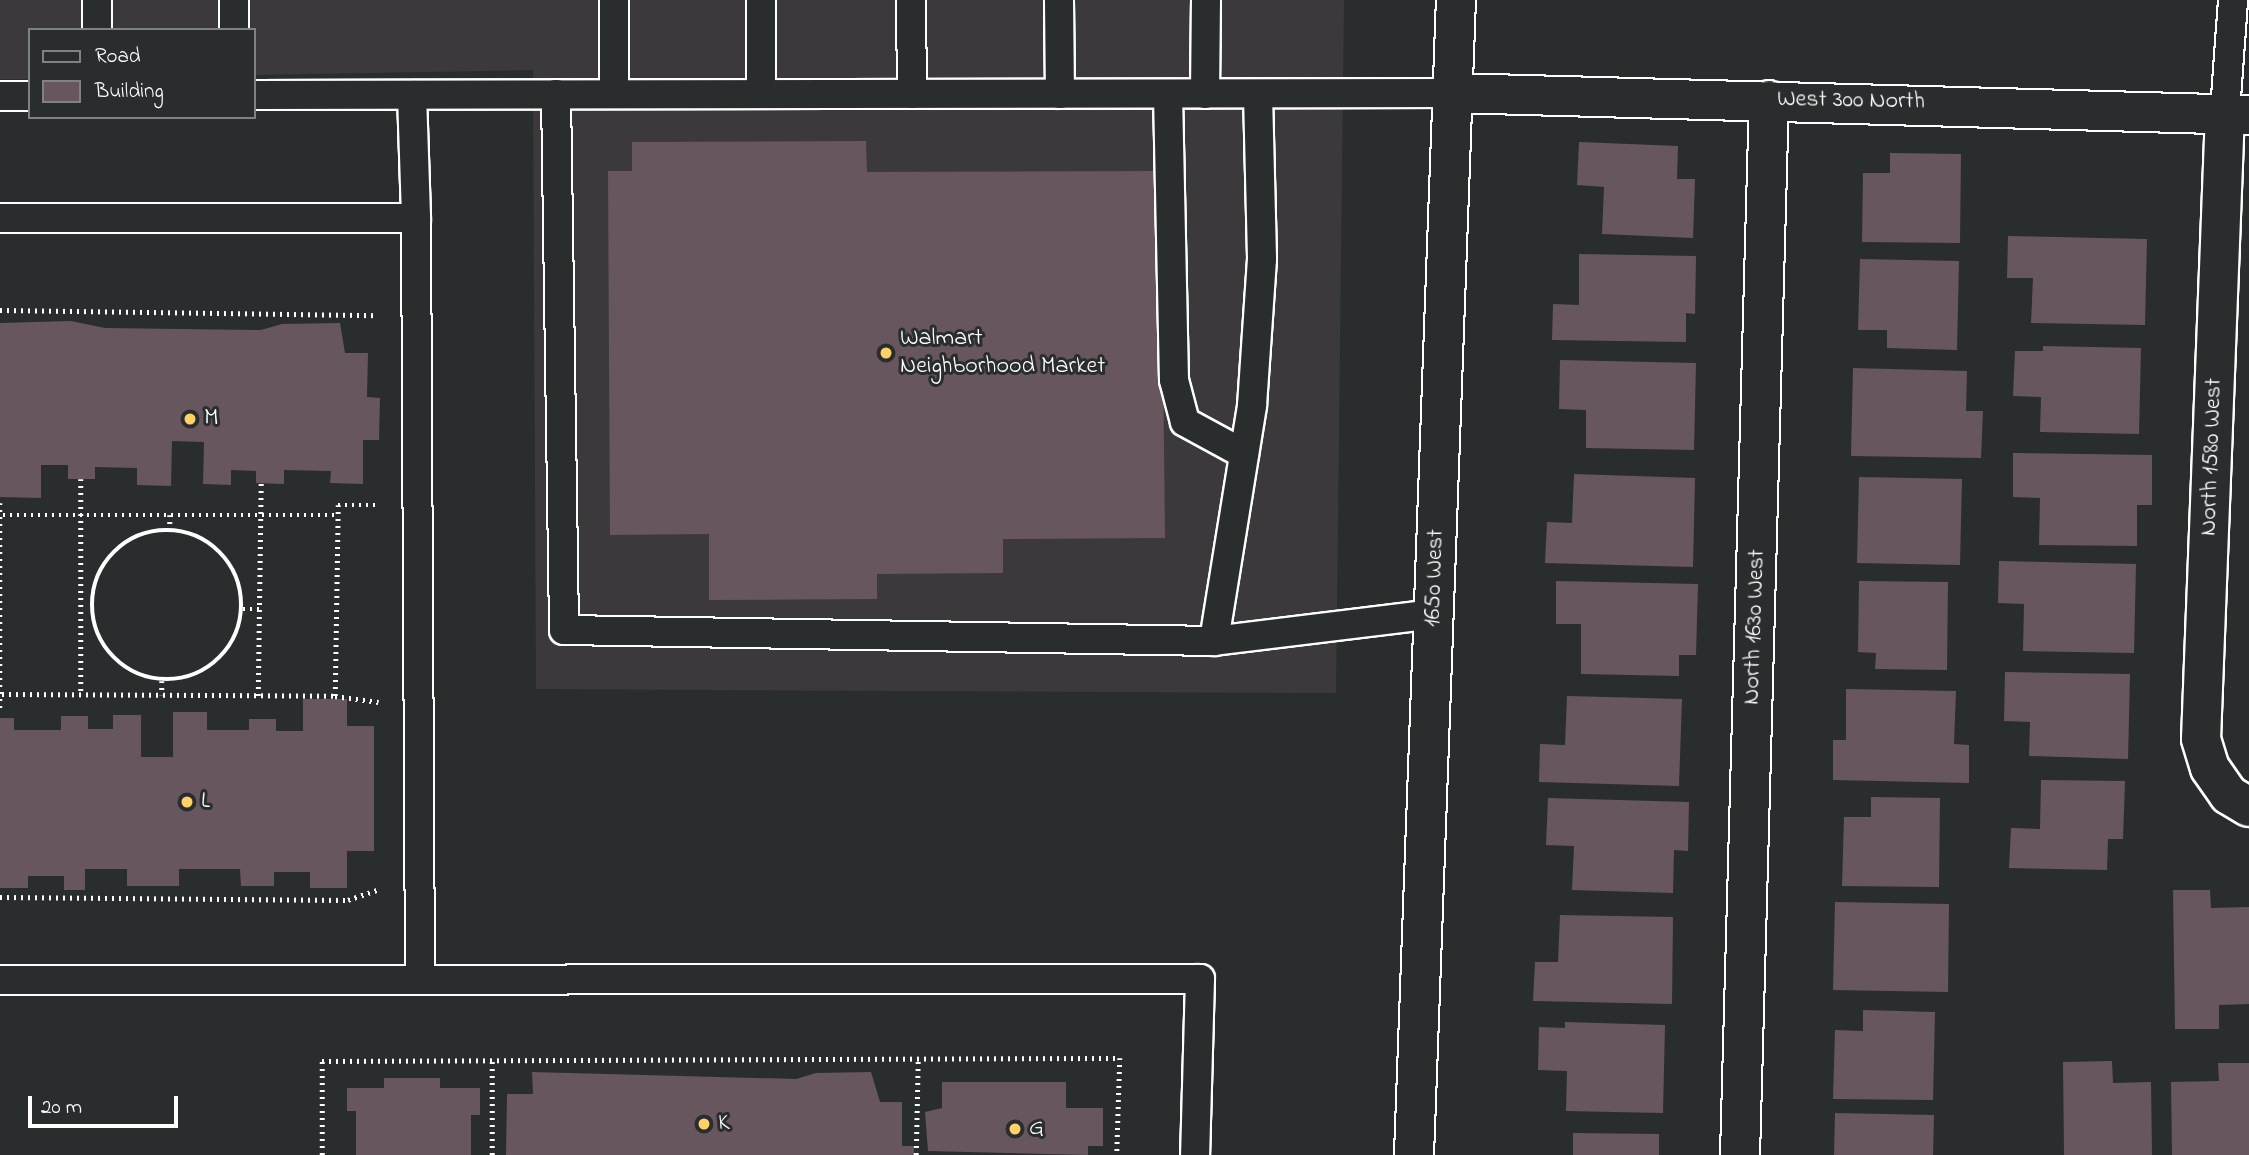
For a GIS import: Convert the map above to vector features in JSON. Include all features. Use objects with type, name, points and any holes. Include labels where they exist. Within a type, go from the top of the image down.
[{"type":"street","name":"1650 West","points":[[1414,1155],[1456,0]]},
{"type":"street","name":"West 300 North","points":[[1453,93],[2237,114]]},
{"type":"street","name":"North 1630 West","points":[[1740,1155],[1769,100]]},
{"type":"street","name":"North 1580 West","points":[[2237,114],[2202,739],[2210,768],[2239,801]]},
{"type":"lane","points":[[97,0],[97,28]]},
{"type":"lane","points":[[234,0],[234,28]]},
{"type":"lane","points":[[614,0],[614,94]]},
{"type":"lane","points":[[761,0],[761,94]]},
{"type":"lane","points":[[912,0],[912,94]]},
{"type":"lane","points":[[1059,0],[1060,94]]},
{"type":"lane","points":[[1205,94],[1206,0]]},
{"type":"lane","points":[[2232,0],[2237,114]]},
{"type":"lane","points":[[256,95],[1453,93]]},
{"type":"lane","points":[[556,94],[564,630],[1214,641],[1434,614]]},
{"type":"lane","points":[[1168,94],[1174,380],[1185,422],[1244,454]]},
{"type":"lane","points":[[1214,641],[1244,454],[1262,259],[1258,94]]},
{"type":"lane","points":[[412,95],[416,218],[420,979]]},
{"type":"lane","points":[[0,96],[28,96]]},
{"type":"lane","points":[[0,218],[416,218]]},
{"type":"lane","points":[[0,980],[1200,979],[1195,1155]]},
{"type":"path","points":[[0,310],[384,315]]},
{"type":"path","points":[[81,479],[81,694]]},
{"type":"path","points":[[258,696],[261,483]]},
{"type":"path","points":[[335,696],[338,505],[382,505],[382,492]]},
{"type":"path","points":[[0,503],[3,514],[0,709]]},
{"type":"path","points":[[3,514],[338,514]]},
{"type":"path","points":[[170,514],[170,530]]},
{"type":"path","points":[[170,530],[215,546],[231,564],[243,609],[226,653],[208,669],[162,681],[137,675],[115,661],[99,640],[92,601],[103,564],[121,545],[144,533],[170,530]]},
{"type":"path","points":[[81,601],[92,601]]},
{"type":"path","points":[[243,609],[259,609]]},
{"type":"path","points":[[162,681],[162,695]]},
{"type":"path","points":[[2,694],[335,696],[383,702],[382,715]]},
{"type":"path","points":[[0,897],[348,900],[380,890],[380,877]]},
{"type":"path","points":[[916,1155],[918,1058]]},
{"type":"path","points":[[322,1155],[322,1061],[1120,1058],[1117,1155]]},
{"type":"path","points":[[492,1061],[492,1155]]},
{"type":"shaded area","points":[[0,0],[1344,0],[1336,693],[536,689],[533,70],[256,75],[256,28],[28,28],[28,79],[0,79]]},
{"type":"building","name":"Walmart Neighborhood Market","points":[[866,141],[867,172],[1161,171],[1165,538],[1003,539],[1003,573],[877,574],[877,599],[709,600],[709,534],[610,535],[608,171],[632,171],[632,142]]},
{"type":"building","points":[[1579,142],[1678,146],[1677,179],[1695,179],[1693,238],[1602,234],[1604,187],[1577,185]]},
{"type":"building","points":[[1890,153],[1961,154],[1960,243],[1862,242],[1863,173],[1890,173]]},
{"type":"building","points":[[2008,236],[2147,239],[2145,325],[2031,323],[2033,278],[2007,278]]},
{"type":"building","points":[[1579,254],[1696,256],[1695,314],[1686,313],[1686,342],[1552,340],[1553,304],[1579,305]]},
{"type":"building","points":[[1860,259],[1959,261],[1957,350],[1887,348],[1887,330],[1858,330]]},
{"type":"building","name":"M","points":[[71,321],[105,328],[261,330],[282,324],[340,323],[345,353],[368,353],[367,397],[380,398],[379,440],[363,440],[363,484],[330,483],[331,471],[284,470],[284,484],[256,483],[256,471],[231,470],[231,485],[203,484],[204,442],[172,441],[171,486],[137,485],[137,468],[95,467],[95,479],[68,479],[68,465],[41,465],[41,498],[0,497],[0,323]]},
{"type":"building","points":[[2043,346],[2141,348],[2139,434],[2040,432],[2041,397],[2013,396],[2015,351],[2043,351]]},
{"type":"building","points":[[1560,360],[1696,363],[1694,450],[1586,448],[1586,410],[1559,409]]},
{"type":"building","points":[[1853,368],[1967,371],[1966,411],[1983,411],[1981,458],[1851,456]]},
{"type":"building","points":[[2013,453],[2152,455],[2152,505],[2137,505],[2137,546],[2039,545],[2040,498],[2013,497]]},
{"type":"building","points":[[1574,474],[1695,478],[1693,567],[1545,563],[1547,522],[1572,523]]},
{"type":"building","points":[[1859,477],[1962,479],[1960,565],[1857,563]]},
{"type":"building","points":[[1999,561],[2136,564],[2134,653],[2023,651],[2024,604],[1998,603]]},
{"type":"building","points":[[1556,581],[1698,584],[1696,655],[1679,655],[1679,676],[1581,674],[1581,624],[1556,624]]},
{"type":"building","points":[[1859,581],[1948,582],[1947,670],[1875,669],[1876,653],[1858,652]]},
{"type":"building","points":[[2005,672],[2130,674],[2128,759],[2029,756],[2030,722],[2004,721]]},
{"type":"building","points":[[1846,689],[1956,691],[1954,744],[1969,745],[1969,783],[1833,780],[1833,740],[1846,740]]},
{"type":"building","points":[[1567,696],[1682,699],[1679,786],[1539,782],[1540,744],[1565,745]]},
{"type":"building","name":"L","points":[[303,699],[347,699],[347,726],[374,726],[374,851],[347,851],[347,888],[310,888],[310,872],[274,872],[274,886],[241,886],[240,869],[179,869],[179,886],[127,886],[127,869],[85,869],[85,890],[64,890],[64,876],[28,876],[28,888],[0,888],[0,718],[14,718],[14,730],[61,730],[61,716],[88,716],[88,729],[113,729],[113,715],[141,715],[141,757],[173,757],[173,712],[207,712],[207,730],[249,730],[249,719],[276,719],[276,731],[303,731]]},
{"type":"building","points":[[2041,780],[2125,781],[2123,839],[2108,839],[2107,870],[2009,868],[2011,828],[2040,829]]},
{"type":"building","points":[[1871,797],[1940,798],[1939,887],[1842,886],[1844,817],[1871,817]]},
{"type":"building","points":[[1548,798],[1689,802],[1688,851],[1674,850],[1673,893],[1572,890],[1574,846],[1546,845]]},
{"type":"building","points":[[2173,890],[2210,890],[2211,908],[2249,907],[2249,1004],[2219,1005],[2219,1029],[2175,1029]]},
{"type":"building","points":[[1835,902],[1949,904],[1948,992],[1833,990]]},
{"type":"building","points":[[1560,915],[1673,917],[1672,1004],[1533,1001],[1535,962],[1558,962]]},
{"type":"building","points":[[1863,1010],[1935,1012],[1933,1100],[1833,1099],[1835,1030],[1863,1031]]},
{"type":"building","points":[[1565,1022],[1665,1025],[1663,1113],[1566,1111],[1567,1071],[1538,1070],[1539,1027],[1565,1028]]},
{"type":"building","points":[[2112,1061],[2113,1083],[2151,1082],[2152,1155],[2064,1155],[2063,1062]]},
{"type":"building","points":[[2218,1063],[2249,1063],[2249,1155],[2172,1155],[2171,1082],[2219,1081]]},
{"type":"building","name":"K","points":[[532,1072],[796,1079],[816,1073],[871,1072],[880,1102],[902,1102],[902,1146],[914,1146],[914,1155],[506,1155],[507,1094],[533,1094]]},
{"type":"building","points":[[384,1078],[440,1078],[440,1088],[480,1088],[480,1115],[471,1115],[471,1155],[356,1155],[356,1111],[347,1111],[347,1088],[384,1088]]},
{"type":"building","name":"G","points":[[942,1082],[1066,1082],[1066,1108],[1103,1108],[1103,1146],[1088,1146],[1088,1155],[928,1151],[925,1112],[942,1108]]},
{"type":"building","points":[[1835,1113],[1934,1115],[1933,1155],[1834,1155]]},
{"type":"building","points":[[1573,1133],[1659,1134],[1659,1155],[1573,1155]]},
{"type":"place","name":"Walmart Neighborhood Market","points":[[886,353]]},
{"type":"place","name":"M","points":[[190,419]]},
{"type":"place","name":"L","points":[[187,802]]},
{"type":"place","name":"K","points":[[704,1124]]},
{"type":"place","name":"G","points":[[1015,1129]]}]
